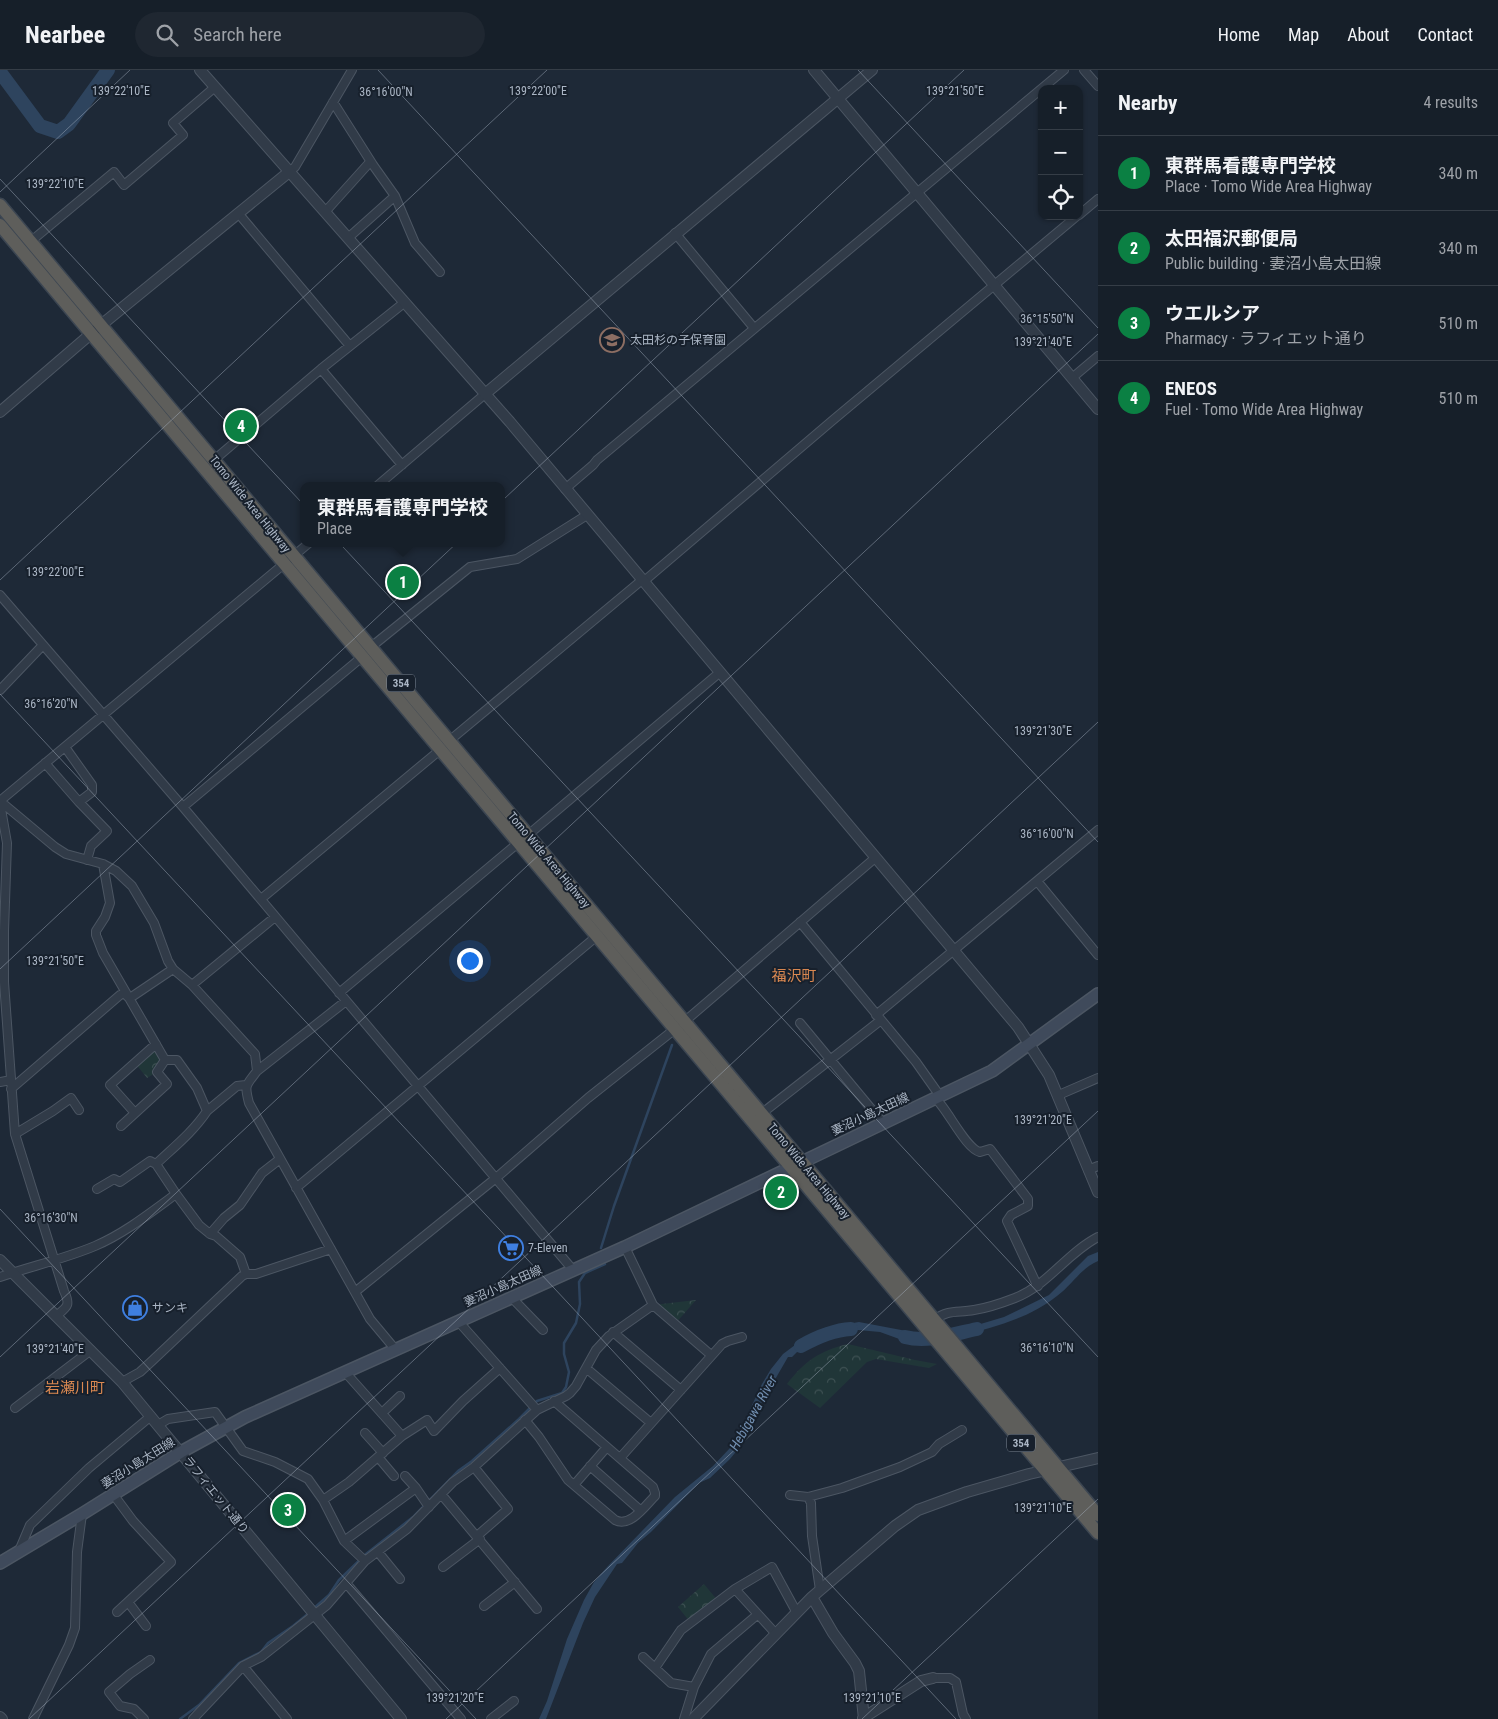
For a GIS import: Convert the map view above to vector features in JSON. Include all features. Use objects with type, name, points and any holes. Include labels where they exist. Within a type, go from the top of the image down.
[{"type":"highway","name":"Tomo Wide Area Highway","points":[[0,205],[96,329],[366,652],[796,1164],[959,1349],[1052,1469],[1098,1534]]},
{"type":"highway","name":"Tomo Wide Area Highway","points":[[0,225],[214,460],[289,560]]},
{"type":"highway","name":"Tomo Wide Area Highway","points":[[523,839],[597,936],[761,1114],[796,1164],[945,1352],[1052,1469],[1098,1515]]},
{"type":"main road","name":"妻沼小島太田線","points":[[0,1563],[180,1452],[226,1427],[395,1349],[625,1247],[992,1071],[1098,994]]},
{"type":"street","points":[[200,70],[485,394],[1030,1044],[1049,1075],[1093,1168],[1098,1192]]},
{"type":"street","points":[[0,412],[96,329],[289,172],[352,70]]},
{"type":"street","points":[[814,70],[1098,409]]},
{"type":"street","points":[[382,482],[872,70]]},
{"type":"street","points":[[565,489],[754,328],[1064,70]]},
{"type":"street","points":[[1084,70],[1098,86]]},
{"type":"street","points":[[30,242],[114,172],[124,185],[183,134],[173,123],[215,87]]},
{"type":"street","points":[[333,102],[370,162],[396,196],[415,243],[440,272]]},
{"type":"street","points":[[324,212],[370,162]]},
{"type":"street","points":[[348,238],[396,196]]},
{"type":"street","points":[[1083,211],[1098,199]]},
{"type":"street","points":[[238,213],[350,346]]},
{"type":"street","points":[[261,899],[1072,220]]},
{"type":"street","points":[[676,233],[754,328]]},
{"type":"street","points":[[214,460],[321,369],[404,302]]},
{"type":"street","points":[[1072,378],[1098,356]]},
{"type":"street","points":[[321,369],[402,465]]},
{"type":"street","points":[[183,807],[366,652],[470,567],[517,559],[587,515]]},
{"type":"street","points":[[0,802],[304,547]]},
{"type":"street","points":[[0,595],[183,807],[573,1270]]},
{"type":"street","points":[[0,690],[43,645]]},
{"type":"street","points":[[339,993],[719,673]]},
{"type":"street","points":[[65,747],[92,785],[92,792],[79,802]]},
{"type":"street","points":[[45,763],[79,802],[107,830],[91,846],[87,860]]},
{"type":"street","points":[[0,802],[55,848],[66,854],[103,864],[116,871],[132,886],[154,923],[168,961],[173,969],[192,985],[255,1054],[257,1070]]},
{"type":"street","points":[[0,802],[7,843],[4,982],[15,1134],[54,1261],[69,1301],[68,1306],[56,1316]]},
{"type":"street","points":[[761,1114],[831,1060],[878,1017],[1098,830]]},
{"type":"street","points":[[355,1292],[496,1178],[588,1098],[679,1025],[875,858]]},
{"type":"street","points":[[103,864],[110,903],[105,917],[96,930],[96,935],[103,952],[165,1060]]},
{"type":"street","points":[[0,876],[7,868]]},
{"type":"street","points":[[1037,881],[1098,955]]},
{"type":"street","points":[[192,985],[275,917]]},
{"type":"street","points":[[800,922],[916,1062],[956,1129],[975,1150],[980,1152],[990,1149],[1028,1199],[1028,1206],[1010,1215],[1007,1221],[1038,1286]]},
{"type":"street","points":[[296,1188],[597,936]]},
{"type":"street","points":[[130,998],[173,969]]},
{"type":"street","points":[[11,1089],[120,995],[124,993],[130,998]]},
{"type":"street","points":[[346,1001],[257,1070],[246,1085],[249,1103],[370,1320],[395,1349]]},
{"type":"street","points":[[800,1023],[883,1124]]},
{"type":"street","points":[[135,1114],[110,1085],[156,1044]]},
{"type":"street","points":[[165,1060],[177,1060],[197,1088],[207,1111]]},
{"type":"street","points":[[121,1126],[167,1084],[157,1072],[165,1060]]},
{"type":"street","points":[[1059,1099],[1062,1094],[1098,1078]]},
{"type":"street","points":[[0,1082],[11,1080]]},
{"type":"street","points":[[156,1164],[200,1122],[207,1111],[237,1086],[246,1085]]},
{"type":"street","points":[[15,1134],[53,1111],[70,1098],[79,1110]]},
{"type":"street","points":[[210,1234],[224,1218],[240,1205],[262,1174],[280,1160]]},
{"type":"street","points":[[97,1189],[114,1179],[120,1182],[150,1161],[156,1164],[199,1225],[210,1234],[216,1236],[240,1257],[246,1274]]},
{"type":"street","points":[[0,1276],[54,1261],[96,1246],[144,1218],[176,1194]]},
{"type":"street","points":[[935,1321],[946,1312],[976,1310],[1020,1296],[1038,1286],[1078,1249],[1098,1237]]},
{"type":"street","points":[[625,1247],[653,1305],[711,1355]]},
{"type":"street","points":[[122,1382],[140,1372],[246,1274],[256,1274],[331,1249]]},
{"type":"street","name":"ラフィエット通り","points":[[0,1260],[122,1382],[401,1719]]},
{"type":"street","points":[[511,1297],[543,1330]]},
{"type":"street","points":[[193,1719],[243,1666],[260,1657],[333,1599],[365,1562],[407,1529],[452,1482],[474,1467],[537,1410],[570,1393],[596,1350],[613,1332],[653,1305]]},
{"type":"street","points":[[458,1321],[537,1410]]},
{"type":"street","points":[[613,1332],[681,1390]]},
{"type":"street","points":[[620,1458],[711,1355],[728,1341],[742,1337]]},
{"type":"street","points":[[15,1408],[91,1350]]},
{"type":"street","points":[[323,1500],[349,1482],[402,1436],[427,1420],[434,1431],[463,1401],[500,1368]]},
{"type":"street","points":[[586,1368],[651,1423]]},
{"type":"street","points":[[345,1372],[402,1436]]},
{"type":"street","points":[[382,1413],[400,1396]]},
{"type":"street","points":[[525,1420],[563,1473],[574,1485],[620,1522],[628,1522],[655,1496],[655,1491],[554,1401]]},
{"type":"street","points":[[158,1425],[168,1420],[215,1412],[243,1451],[275,1462],[308,1479],[323,1500],[344,1541],[365,1562]]},
{"type":"street","points":[[19,1551],[30,1525],[89,1468],[151,1416]]},
{"type":"street","points":[[790,1495],[808,1497],[842,1488],[900,1468],[932,1452],[939,1444],[962,1430]]},
{"type":"street","points":[[365,1433],[394,1476]]},
{"type":"street","points":[[574,1485],[607,1447]]},
{"type":"street","points":[[693,1719],[812,1597],[895,1526],[918,1510],[967,1492],[1098,1458]]},
{"type":"street","points":[[590,1466],[640,1510]]},
{"type":"street","points":[[443,1567],[478,1538],[508,1509],[474,1467]]},
{"type":"street","points":[[405,1476],[429,1507]]},
{"type":"street","points":[[344,1541],[416,1488]]},
{"type":"street","points":[[113,1494],[133,1521],[171,1562],[117,1612]]},
{"type":"street","points":[[441,1494],[537,1609]]},
{"type":"street","points":[[808,1497],[811,1503],[812,1536],[820,1590]]},
{"type":"street","points":[[33,1719],[69,1645],[74,1628],[77,1552],[82,1514]]},
{"type":"street","points":[[378,1552],[400,1580]]},
{"type":"street","points":[[654,1668],[681,1630],[735,1589],[772,1567],[797,1613]]},
{"type":"street","points":[[484,1606],[515,1582]]},
{"type":"street","points":[[346,1583],[461,1719]]},
{"type":"street","points":[[735,1589],[776,1634]]},
{"type":"street","points":[[812,1597],[833,1633],[859,1671],[864,1718],[921,1681],[933,1678],[950,1678],[956,1682],[962,1714],[966,1719]]},
{"type":"street","points":[[128,1602],[146,1626]]},
{"type":"street","points":[[684,1719],[694,1687],[711,1654],[757,1615]]},
{"type":"street","points":[[643,1657],[671,1683],[694,1687]]},
{"type":"street","points":[[144,1719],[134,1709],[120,1706],[109,1692],[150,1660]]},
{"type":"street","points":[[243,1666],[287,1719]]},
{"type":"street","points":[[491,1719],[514,1702]]},
{"type":"green space","points":[[156,1044],[165,1060],[157,1072],[147,1078],[135,1063]]},
{"type":"green space","points":[[696,1300],[675,1324],[653,1305]]},
{"type":"green space","points":[[848,1344],[937,1364],[929,1368],[876,1359],[867,1362],[820,1408],[787,1384],[813,1358]]},
{"type":"green space","points":[[704,1584],[718,1601],[690,1622],[678,1607]]},
{"type":"water","points":[[1098,1252],[1098,1261],[1082,1272],[1062,1292],[1046,1304],[1011,1321],[986,1329],[961,1336],[957,1331],[1004,1317],[1049,1295],[1088,1256]]},
{"type":"water","points":[[859,1322],[917,1333],[926,1344],[902,1340],[880,1332],[858,1330],[833,1332],[816,1338],[792,1357],[788,1357],[758,1409],[743,1443],[730,1459],[710,1478],[699,1483],[638,1543],[622,1563],[617,1564],[595,1597],[583,1623],[546,1719],[539,1719],[547,1701],[567,1639],[594,1582],[675,1497],[713,1466],[730,1448],[762,1384],[783,1354],[803,1339],[824,1328]]},
{"type":"waterway","points":[[0,72],[40,126],[58,132],[69,124],[108,70]]},
{"type":"waterway","points":[[601,1248],[614,1206],[672,1045]]},
{"type":"waterway","points":[[313,1609],[329,1595],[339,1580],[366,1554],[413,1517],[458,1471],[472,1461],[537,1401],[562,1393],[566,1387],[569,1372],[564,1354],[564,1343],[576,1323],[580,1304],[579,1282],[585,1273],[605,1264]]},
{"type":"waterway","name":"Hebigawa River","points":[[801,1346],[825,1334],[851,1329]]},
{"type":"waterway","name":"Hebigawa River","points":[[905,1337],[923,1339],[977,1329]]},
{"type":"waterway","points":[[180,1719],[199,1705],[239,1663],[261,1652],[268,1643],[309,1613]]},
{"type":"place","name":"太田杉の子保育園","points":[[612,340]]},
{"type":"place","name":"ENEOS","points":[[241,426]]},
{"type":"place","name":"東群馬看護専門学校","points":[[403,582]]},
{"type":"place","name":"太田福沢郵便局","points":[[781,1192]]},
{"type":"place","name":"7-Eleven","points":[[511,1248]]},
{"type":"place","name":"サンキ","points":[[135,1308]]},
{"type":"place","name":"ウエルシア","points":[[288,1510]]},
{"type":"district","name":"福沢町","points":[[794,976]]},
{"type":"district","name":"岩瀬川町","points":[[75,1388]]}]
